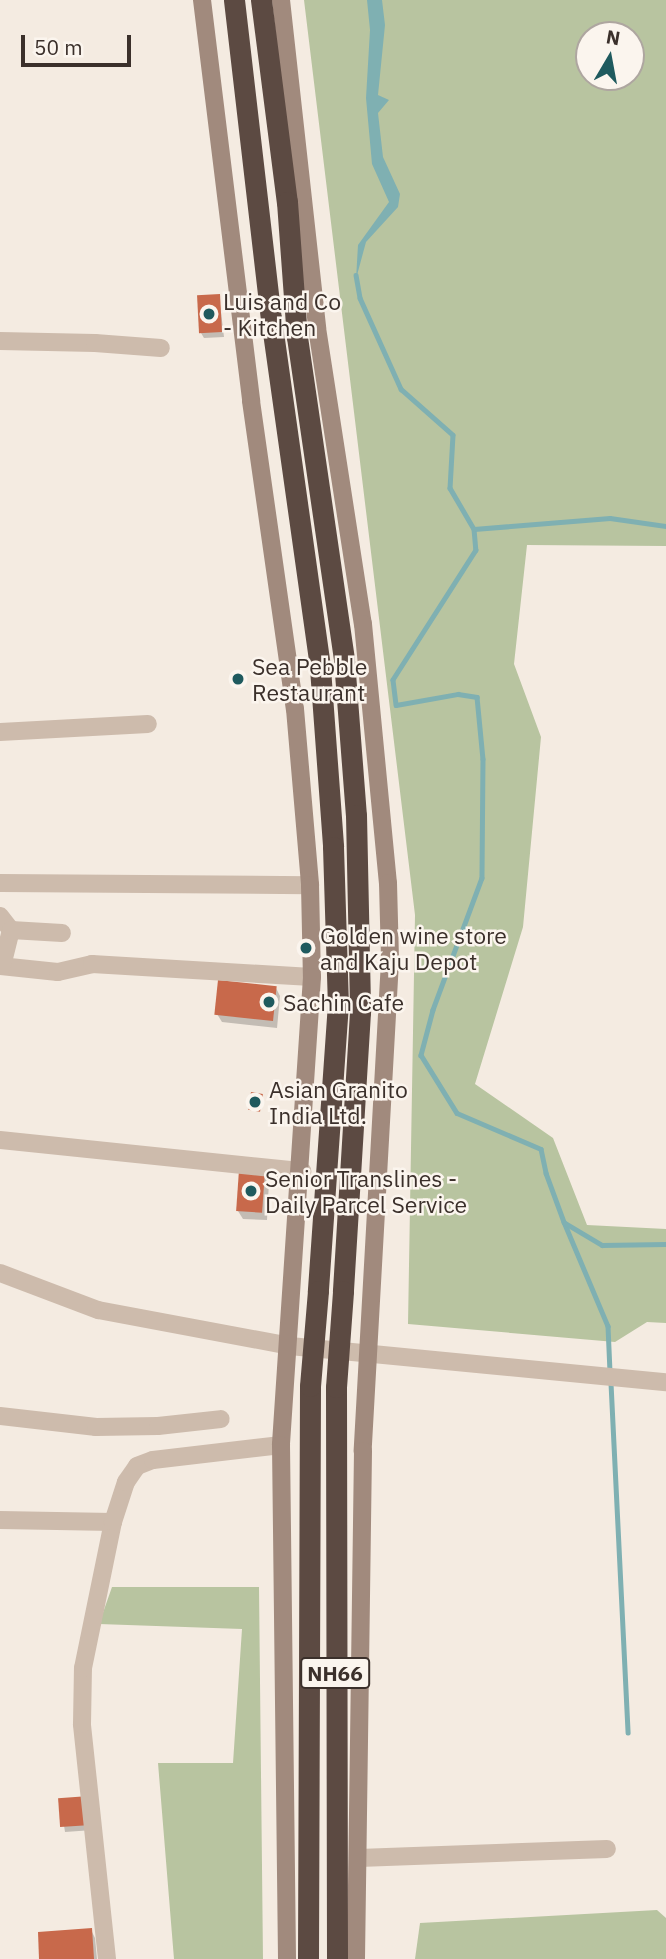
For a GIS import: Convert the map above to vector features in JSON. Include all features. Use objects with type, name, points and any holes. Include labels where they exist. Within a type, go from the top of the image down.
[{"type":"highway","name":"NH66","points":[[234,0],[271,318],[320,668],[333,847],[338,1003],[310,1386],[307,1959]]},
{"type":"highway","name":"NH66","points":[[261,0],[287,202],[297,337],[344,660],[356,815],[360,1012],[336,1387],[337,1959]]},
{"type":"street","points":[[202,0],[251,401],[295,709],[310,885],[312,976],[302,1171],[281,1445],[287,1959]]},
{"type":"street","points":[[281,0],[317,328],[363,624],[388,883],[390,961],[363,1451],[356,1959]]},
{"type":"street","points":[[0,341],[95,342],[161,348]]},
{"type":"street","points":[[0,732],[148,724]]},
{"type":"street","points":[[0,883],[310,885]]},
{"type":"street","points":[[62,933],[6,923],[1,966],[58,972],[92,964],[312,976]]},
{"type":"street","points":[[0,1140],[302,1171]]},
{"type":"street","points":[[0,1273],[98,1310],[290,1346],[666,1382]]},
{"type":"street","points":[[0,1416],[96,1427],[159,1426],[221,1419]]},
{"type":"street","points":[[107,1959],[82,1724],[83,1668],[113,1522],[126,1482],[137,1466],[153,1460],[281,1445]]},
{"type":"street","points":[[0,1520],[113,1522]]},
{"type":"street","points":[[359,1858],[607,1849]]},
{"type":"green space","points":[[304,0],[666,0],[666,546],[527,545],[514,664],[541,737],[523,927],[475,1084],[553,1138],[587,1225],[666,1229],[666,1323],[647,1322],[615,1342],[408,1324],[415,915]]},
{"type":"green space","points":[[112,1587],[259,1587],[263,1959],[174,1959],[158,1763],[233,1763],[242,1629],[99,1624]]},
{"type":"green space","points":[[657,1910],[666,1918],[666,1959],[415,1959],[420,1923]]},
{"type":"water","points":[[367,0],[382,0],[385,25],[378,95],[389,100],[378,113],[383,157],[400,194],[398,207],[366,242],[356,279],[358,245],[389,202],[372,164],[366,98],[370,30]]},
{"type":"building","name":"Luis and Co - Kitchen","points":[[220,294],[222,332],[199,333],[197,295]]},
{"type":"building","points":[[218,980],[277,986],[273,1021],[214,1015]]},
{"type":"building","name":"Asian Granito India Ltd.","points":[[251,1092],[263,1094],[260,1112],[248,1110]]},
{"type":"building","name":"Senior Translines - Daily Parcel Service","points":[[239,1170],[265,1172],[262,1213],[236,1211]]},
{"type":"building","points":[[89,1796],[91,1825],[60,1827],[58,1798]]},
{"type":"building","points":[[92,1928],[94,1959],[39,1959],[38,1932]]},
{"type":"waterway","points":[[356,275],[360,298],[401,389],[453,435],[450,488],[474,529],[476,550],[393,680],[396,705],[458,694],[477,697],[483,759],[482,878],[433,1010],[421,1055],[457,1113],[541,1149],[546,1173],[564,1222],[608,1326],[610,1371]]},
{"type":"waterway","points":[[474,529],[610,518],[666,526]]},
{"type":"waterway","points":[[565,1223],[602,1245],[666,1244]]},
{"type":"waterway","points":[[611,1383],[628,1733]]},
{"type":"place","name":"Luis and Co - Kitchen","points":[[209,314]]},
{"type":"place","name":"Sea Pebble Restaurant","points":[[238,679]]},
{"type":"place","name":"Golden wine store and Kaju Depot","points":[[306,948]]},
{"type":"place","name":"Sachin Cafe","points":[[269,1002]]},
{"type":"place","name":"Asian Granito India Ltd.","points":[[255,1102]]},
{"type":"place","name":"Senior Translines - Daily Parcel Service","points":[[251,1191]]}]
